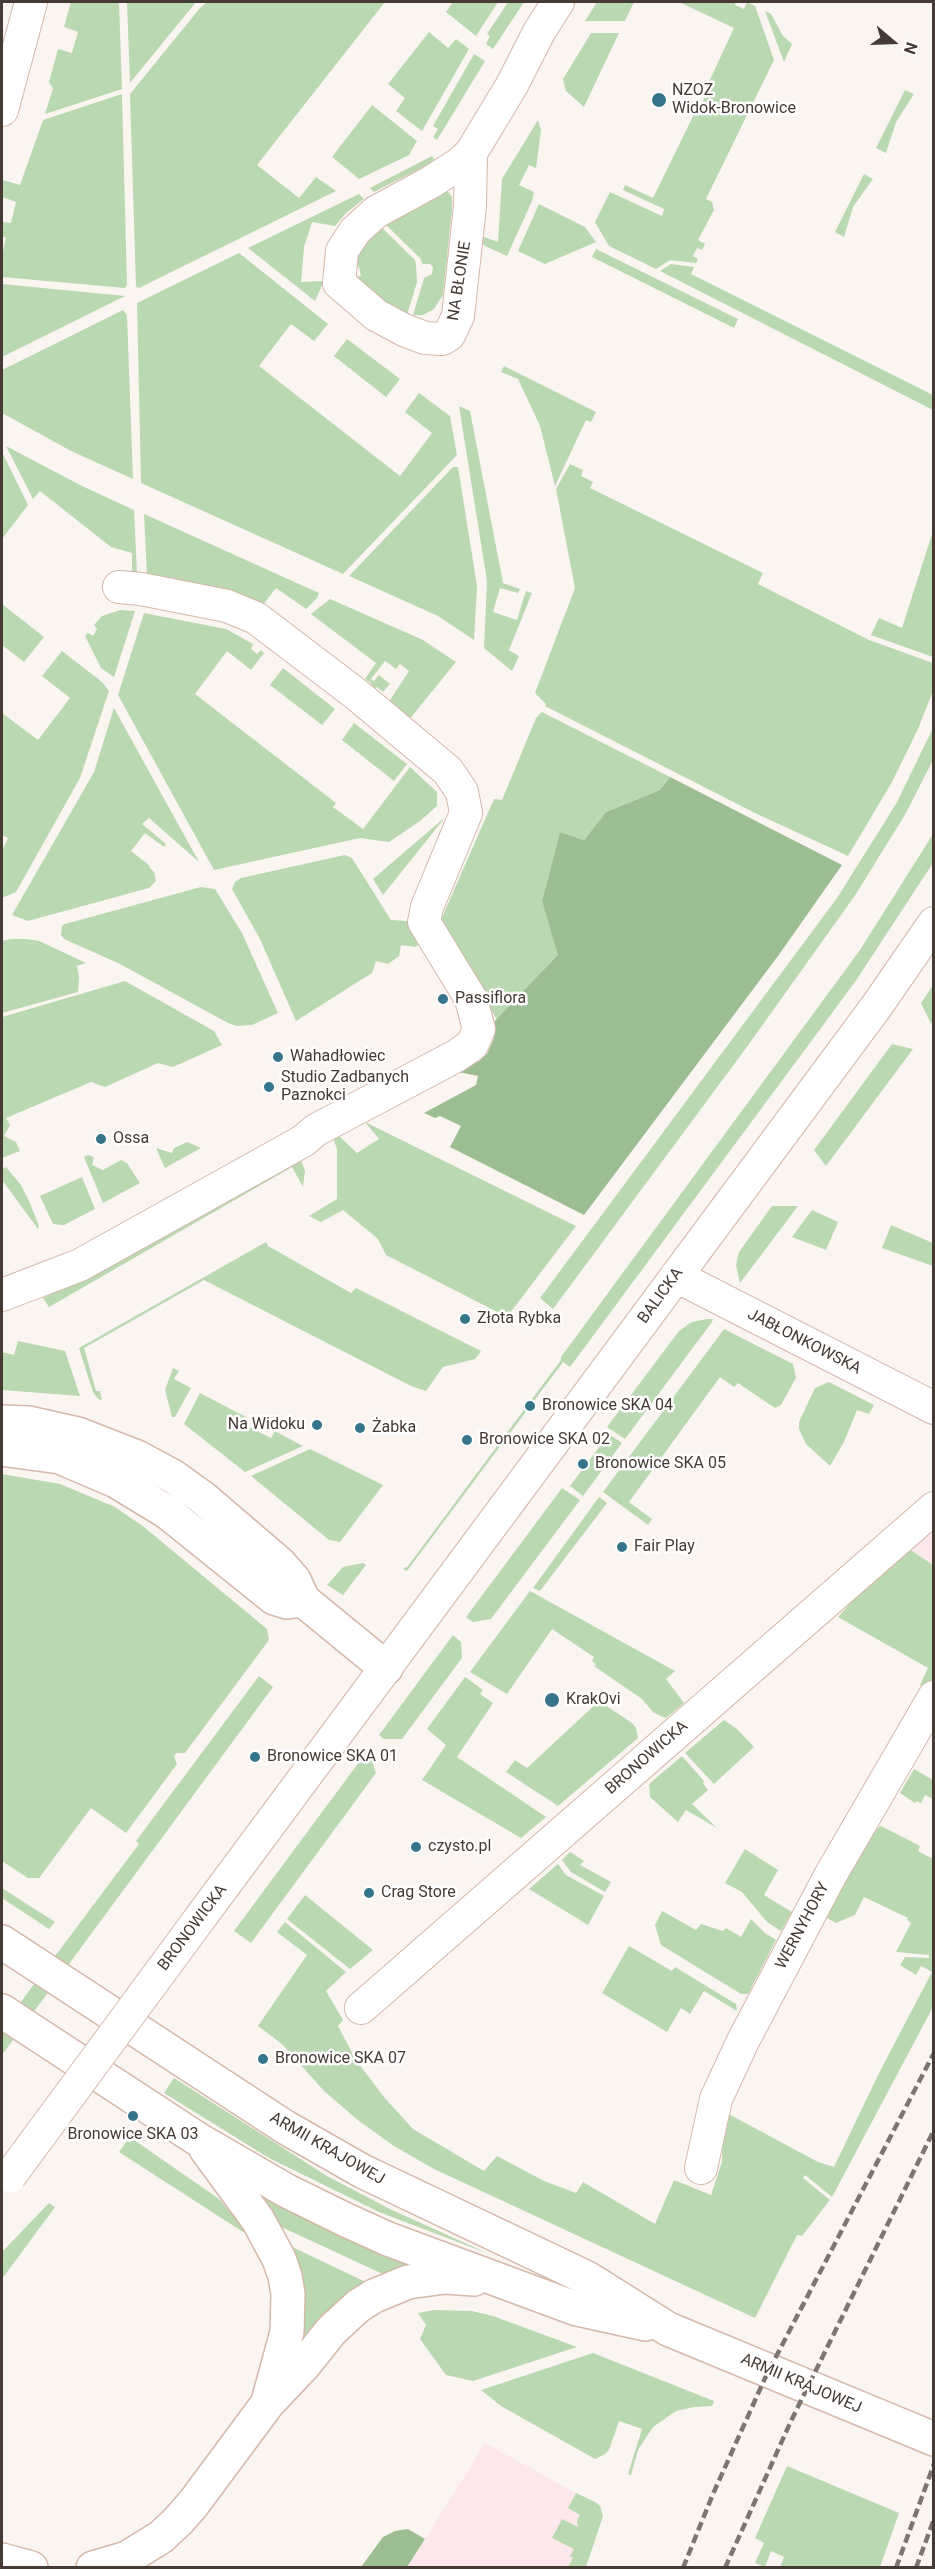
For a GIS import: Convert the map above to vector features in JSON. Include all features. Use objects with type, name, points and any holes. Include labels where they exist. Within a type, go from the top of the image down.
[{"type":"main road","points":[[2,1422],[29,1423],[78,1434],[137,1457],[174,1477],[203,1498],[280,1564],[294,1580],[303,1600],[386,1668]]},
{"type":"main road","points":[[2,1449],[60,1457],[116,1481],[167,1512],[274,1598],[287,1602],[303,1600]]},
{"type":"main road","name":"ARMII KRAJOWEJ","points":[[2,1942],[314,2144],[398,2190],[587,2278],[668,2329],[933,2439]]},
{"type":"main road","name":"ARMII KRAJOWEJ","points":[[2,2012],[199,2140],[287,2191],[346,2220],[577,2309],[668,2329]]},
{"type":"main road","points":[[199,2140],[258,2220],[279,2259],[285,2276],[288,2294],[287,2332],[268,2403]]},
{"type":"main road","points":[[93,2568],[127,2558],[161,2536],[178,2521],[194,2504],[268,2403],[304,2365],[343,2318],[374,2296],[408,2282],[428,2278],[501,2281]]},
{"type":"main road","points":[[2,2560],[31,2568]]},
{"type":"street","points":[[2,110],[32,2]]},
{"type":"street","name":"NA BŁONIE","points":[[471,153],[470,206],[460,302],[454,327],[449,335],[442,339],[424,338],[376,315],[339,283],[342,251],[349,238],[366,220],[459,164],[471,153],[558,2]]},
{"type":"street","points":[[2,1295],[80,1265],[303,1141],[316,1130],[456,1056],[472,1045],[479,1029],[471,999],[424,922],[427,907],[466,813],[462,792],[448,771],[356,694],[256,618],[227,606],[141,589],[119,587]]},
{"type":"street","name":"BALICKA","points":[[386,1668],[882,999],[933,923]]},
{"type":"street","name":"JABŁONKOWSKA","points":[[676,1276],[933,1408]]},
{"type":"street","name":"BRONOWICKA","points":[[361,2008],[933,1508]]},
{"type":"street","name":"BRONOWICKA","points":[[6,2182],[386,1668]]},
{"type":"street","name":"WERNYHORY","points":[[701,2168],[716,2099],[743,2041],[830,1876],[933,1697]]},
{"type":"shaded area","points":[[933,1526],[933,1565],[906,1547]]},
{"type":"shaded area","points":[[485,2443],[576,2493],[568,2508],[581,2515],[573,2558],[568,2567],[407,2568]]},
{"type":"green space","points":[[71,2],[119,2],[122,89],[45,114],[53,88],[49,82],[58,49],[72,53],[78,32],[64,27]]},
{"type":"green space","points":[[127,2],[196,2],[130,83]]},
{"type":"green space","points":[[207,2],[385,2],[257,165],[299,198],[316,177],[336,191],[139,288],[136,287],[130,94]]},
{"type":"green space","points":[[453,2],[498,2],[476,36],[446,12]]},
{"type":"green space","points":[[508,2],[524,2],[493,49],[486,44],[490,36],[487,34]]},
{"type":"green space","points":[[597,2],[634,2],[625,21],[585,21]]},
{"type":"green space","points":[[679,2],[736,2],[735,5],[744,9],[747,2],[755,6],[774,60],[706,199],[712,202],[714,210],[698,240],[705,244],[702,250],[697,248],[693,256],[698,259],[696,263],[670,260],[656,269],[609,246],[595,222],[610,192],[662,216],[664,209],[623,190],[625,185],[653,198],[697,108],[699,109],[734,28]]},
{"type":"green space","points":[[765,11],[771,14],[783,36],[792,44],[784,62]]},
{"type":"green space","points":[[429,32],[448,48],[456,39],[469,49],[422,131],[396,111],[405,98],[388,84]]},
{"type":"green space","points":[[591,33],[619,33],[584,107],[566,91],[563,79]]},
{"type":"green space","points":[[474,54],[485,61],[437,140],[433,137],[438,129],[433,126]]},
{"type":"green space","points":[[905,90],[914,94],[896,122],[886,153],[876,148]]},
{"type":"green space","points":[[122,94],[127,285],[125,288],[2,277],[2,255],[6,238],[2,236],[2,227],[3,222],[11,223],[16,202],[2,197],[3,180],[20,185],[43,120]]},
{"type":"green space","points":[[372,105],[417,141],[409,155],[359,179],[332,157]]},
{"type":"green space","points":[[538,120],[541,130],[536,168],[529,165],[519,185],[534,192],[532,201],[507,256],[485,246],[479,239],[479,235],[498,242],[502,179]]},
{"type":"green space","points":[[432,156],[435,160],[429,164],[374,192],[370,188]]},
{"type":"green space","points":[[864,174],[873,179],[853,207],[844,237],[835,232]]},
{"type":"green space","points":[[447,190],[452,197],[452,209],[443,295],[434,309],[423,315],[413,315],[424,278],[432,274],[433,267],[430,264],[422,264],[421,259],[382,221]]},
{"type":"green space","points":[[359,194],[364,199],[346,213],[335,226],[312,222],[304,247],[301,282],[324,281],[315,301],[248,248]]},
{"type":"green space","points":[[539,204],[585,227],[596,242],[545,264],[518,251]]},
{"type":"green space","points":[[378,224],[415,260],[417,282],[407,315],[393,314],[355,277],[361,276],[359,267],[354,268],[357,253]]},
{"type":"green space","points":[[596,249],[738,319],[734,328],[592,257]]},
{"type":"green space","points":[[239,253],[328,324],[314,341],[291,324],[259,366],[400,476],[432,433],[405,412],[419,393],[450,416],[457,455],[343,574],[141,483],[137,303]]},
{"type":"green space","points":[[671,264],[694,267],[691,274],[933,395],[933,410],[660,271]]},
{"type":"green space","points":[[2,284],[125,296],[2,357]]},
{"type":"green space","points":[[123,310],[127,315],[133,479],[71,451],[2,413],[2,370]]},
{"type":"green space","points":[[347,339],[400,379],[386,397],[334,356]]},
{"type":"green space","points":[[504,366],[596,412],[591,422],[586,420],[555,486],[540,426],[518,379],[501,372]]},
{"type":"green space","points":[[459,406],[470,411],[503,583],[520,589],[518,593],[500,588],[493,612],[517,620],[526,591],[532,593],[509,650],[519,656],[512,671],[484,648],[487,581]]},
{"type":"green space","points":[[6,446],[134,510],[137,574],[132,574],[132,553],[111,547],[40,491],[33,499]]},
{"type":"green space","points":[[2,452],[28,505],[2,539]]},
{"type":"green space","points":[[570,464],[583,470],[581,476],[593,482],[590,488],[763,573],[758,584],[869,640],[933,663],[933,691],[918,729],[892,782],[848,856],[755,813],[545,706],[546,704],[535,693],[575,588],[556,489]]},
{"type":"green space","points":[[453,467],[458,467],[477,586],[474,640],[438,616],[349,576]]},
{"type":"green space","points":[[144,514],[319,593],[317,598],[306,609],[276,588],[262,606],[147,576]]},
{"type":"green space","points":[[933,531],[933,657],[871,635],[879,618],[902,628]]},
{"type":"green space","points":[[330,599],[423,640],[456,662],[408,721],[388,703],[409,671],[400,664],[396,669],[385,661],[371,679],[374,681],[379,675],[390,684],[383,692],[377,687],[373,691],[368,687],[371,683],[365,679],[376,663],[311,614]]},
{"type":"green space","points":[[2,604],[44,637],[24,662],[2,645]]},
{"type":"green space","points":[[120,610],[135,611],[114,677],[101,668],[85,636],[88,633],[93,636],[97,629],[94,625],[102,616]]},
{"type":"green space","points":[[144,613],[226,629],[253,644],[251,649],[257,654],[261,650],[264,653],[251,670],[227,651],[195,694],[336,803],[333,807],[363,829],[410,767],[437,792],[437,806],[389,842],[360,838],[214,870],[118,695]]},
{"type":"green space","points":[[62,651],[102,682],[109,691],[80,778],[16,892],[2,898],[2,851],[8,838],[2,835],[2,713],[38,740],[70,698],[42,676]]},
{"type":"green space","points":[[283,668],[335,709],[322,725],[270,685]]},
{"type":"green space","points":[[114,708],[199,862],[149,818],[142,824],[166,844],[164,847],[145,833],[131,851],[154,872],[156,881],[149,888],[28,921],[12,915],[94,772]]},
{"type":"green space","points":[[542,712],[670,777],[660,790],[606,812],[584,840],[560,832],[542,901],[559,955],[497,1020],[440,922],[494,799],[502,800],[536,718]]},
{"type":"green space","points":[[354,723],[407,764],[394,781],[342,740]]},
{"type":"green space","points":[[933,728],[933,760],[906,813],[856,894],[749,1044],[553,1309],[540,1298],[837,898],[896,804]]},
{"type":"green space","points":[[670,777],[842,865],[778,956],[584,1215],[450,1147],[461,1126],[440,1116],[435,1118],[424,1113],[476,1085],[478,1076],[458,1072],[487,1054],[494,1038],[495,1021],[558,955],[542,901],[560,832],[584,840],[606,812],[660,790]]},
{"type":"green space","points":[[443,820],[383,895],[373,879]]},
{"type":"green space","points":[[933,834],[933,863],[855,982],[570,1367],[563,1362],[407,1571],[403,1569],[408,1566],[561,1360],[860,950]]},
{"type":"green space","points":[[345,855],[352,858],[391,920],[407,921],[421,943],[415,947],[401,945],[399,956],[388,964],[376,961],[372,973],[296,1021],[260,939],[232,889],[235,882],[241,878]]},
{"type":"green space","points":[[201,887],[215,889],[242,933],[278,1013],[252,1025],[237,1026],[228,1023],[120,964],[64,939],[61,935],[62,926],[65,924]]},
{"type":"green space","points":[[11,939],[39,941],[86,963],[77,966],[78,992],[2,1013],[2,941]]},
{"type":"green space","points":[[125,981],[214,1031],[222,1045],[173,1067],[158,1063],[105,1087],[91,1082],[6,1118],[10,1125],[4,1136],[16,1142],[20,1151],[2,1158],[2,1017]]},
{"type":"green space","points":[[933,985],[933,1020],[931,1024],[921,1003]]},
{"type":"green space","points":[[892,1044],[913,1049],[826,1166],[814,1150]]},
{"type":"green space","points":[[365,1122],[576,1226],[507,1317],[386,1255],[378,1239],[343,1210],[321,1222],[309,1216],[337,1199],[337,1149],[333,1138],[338,1135],[357,1153],[379,1139]]},
{"type":"green space","points":[[187,1142],[201,1148],[165,1168],[156,1148],[172,1153],[174,1148]]},
{"type":"green space","points":[[88,1155],[94,1157],[92,1165],[103,1170],[121,1160],[127,1163],[140,1183],[103,1203],[84,1157]]},
{"type":"green space","points":[[299,1155],[305,1171],[303,1187],[292,1167],[49,1307],[43,1298]]},
{"type":"green space","points":[[6,1167],[21,1185],[39,1226],[38,1229],[2,1180],[2,1169]]},
{"type":"green space","points":[[82,1177],[95,1209],[64,1225],[53,1224],[40,1196]]},
{"type":"green space","points":[[772,1206],[798,1206],[740,1283],[736,1265],[739,1252]]},
{"type":"green space","points":[[812,1210],[838,1222],[826,1250],[792,1237]]},
{"type":"green space","points":[[891,1225],[933,1243],[933,1266],[882,1248]]},
{"type":"green space","points":[[266,1242],[268,1246],[351,1293],[356,1288],[481,1351],[475,1359],[443,1367],[426,1391],[411,1386],[204,1280],[84,1348],[96,1391],[100,1391],[102,1400],[98,1399],[93,1392],[79,1348]]},
{"type":"green space","points":[[713,1319],[625,1439],[607,1427],[679,1331],[692,1322]]},
{"type":"green space","points":[[724,1329],[793,1364],[796,1378],[781,1405],[775,1408],[738,1383],[734,1387],[720,1377],[629,1502],[652,1519],[648,1525],[603,1492]]},
{"type":"green space","points":[[18,1341],[65,1351],[80,1396],[2,1390],[2,1352],[14,1355]]},
{"type":"green space","points":[[173,1368],[179,1371],[174,1379],[191,1388],[175,1417],[172,1417],[165,1390]]},
{"type":"green space","points":[[829,1382],[874,1405],[869,1414],[857,1410],[844,1442],[830,1466],[806,1444],[799,1429],[799,1422],[815,1388]]},
{"type":"green space","points":[[200,1393],[246,1417],[243,1424],[271,1438],[275,1431],[303,1446],[245,1472],[184,1424]]},
{"type":"green space","points":[[609,1434],[622,1443],[583,1496],[570,1486]]},
{"type":"green space","points":[[310,1449],[383,1485],[340,1542],[329,1540],[251,1476]]},
{"type":"green space","points":[[2,1474],[60,1484],[115,1507],[144,1527],[267,1629],[269,1640],[185,1753],[177,1753],[174,1756],[177,1764],[126,1833],[91,1808],[39,1878],[28,1878],[2,1861]]},
{"type":"green space","points":[[562,1488],[580,1500],[491,1619],[473,1622],[466,1617]]},
{"type":"green space","points":[[599,1497],[607,1503],[540,1591],[533,1588]]},
{"type":"green space","points":[[906,1547],[933,1565],[934,1678],[928,1690],[920,1685],[928,1668],[838,1617],[878,1572]]},
{"type":"green space","points":[[363,1563],[366,1565],[343,1595],[327,1585],[343,1567]]},
{"type":"green space","points":[[530,1591],[675,1671],[666,1679],[684,1703],[666,1718],[654,1713],[642,1699],[594,1666],[596,1664],[592,1661],[594,1657],[552,1629],[507,1694],[470,1672]]},
{"type":"green space","points":[[453,1635],[461,1642],[462,1658],[402,1739],[384,1739],[379,1735]]},
{"type":"green space","points":[[259,1676],[273,1687],[2,2055],[2,2027],[139,1844],[136,1841]]},
{"type":"green space","points":[[465,1677],[483,1690],[480,1694],[493,1703],[457,1757],[546,1817],[521,1838],[422,1780],[446,1745],[427,1729]]},
{"type":"green space","points":[[599,1701],[632,1723],[636,1728],[638,1738],[558,1806],[506,1772],[515,1760],[527,1768]]},
{"type":"green space","points":[[724,1720],[737,1729],[754,1747],[714,1784],[685,1753]]},
{"type":"green space","points":[[365,1754],[371,1758],[376,1773],[251,1943],[234,1931]]},
{"type":"green space","points":[[682,1756],[704,1781],[708,1790],[692,1804],[717,1828],[686,1810],[678,1822],[650,1797],[649,1784]]},
{"type":"green space","points":[[914,1769],[933,1780],[933,1799],[925,1795],[921,1803],[917,1801],[915,1803],[900,1793]]},
{"type":"green space","points":[[881,1826],[920,1846],[918,1851],[933,1859],[933,2007],[832,2197],[805,2175],[803,2178],[830,2200],[802,2236],[797,2235],[755,2318],[434,2169],[394,2146],[359,2121],[324,2091],[282,2044],[258,2026],[307,1955],[277,1932],[285,1922],[346,1972],[326,1991],[343,2020],[338,2026],[356,2060],[384,2097],[413,2129],[484,2171],[497,2156],[544,2181],[576,2193],[583,2182],[655,2224],[674,2180],[711,2195],[722,2162],[723,2111],[818,2162],[834,2167],[879,2073],[932,1972],[921,1966],[916,1975],[900,1965],[905,1957],[929,1958],[929,1955],[896,1952],[911,1923],[907,1920],[908,1918],[864,1897],[855,1915],[836,1923],[820,1914],[862,1838]]},
{"type":"green space","points":[[745,1849],[778,1870],[764,1895],[792,1912],[781,1931],[767,1922],[742,1892],[725,1883]]},
{"type":"green space","points":[[570,1852],[584,1861],[580,1865],[611,1882],[605,1892],[571,1872],[562,1860]]},
{"type":"green space","points":[[558,1864],[566,1875],[604,1896],[588,1925],[529,1889]]},
{"type":"green space","points":[[2,1888],[55,1922],[49,1929],[2,1898]]},
{"type":"green space","points":[[305,1895],[373,1950],[350,1969],[287,1919]]},
{"type":"green space","points":[[662,1911],[696,1930],[701,1924],[723,1931],[726,1928],[741,1937],[751,1919],[776,1940],[748,1994],[741,1994],[661,1945],[655,1925]]},
{"type":"green space","points":[[629,1946],[672,1971],[675,1967],[736,2004],[737,2011],[704,1991],[690,2014],[681,2008],[667,2032],[602,1993]]},
{"type":"green space","points":[[174,2078],[327,2176],[390,2209],[489,2254],[379,2212],[269,2158],[164,2093]]},
{"type":"green space","points":[[130,2137],[219,2199],[248,2233],[243,2232],[119,2152]]},
{"type":"green space","points":[[257,2193],[343,2238],[414,2267],[387,2276],[275,2224]]},
{"type":"green space","points":[[49,2203],[55,2207],[2,2279],[2,2252]]},
{"type":"green space","points":[[288,2245],[370,2284],[298,2353]]},
{"type":"green space","points":[[435,2310],[472,2311],[493,2316],[577,2347],[473,2381],[446,2375],[420,2339],[426,2325],[418,2313]]},
{"type":"green space","points":[[593,2353],[714,2401],[712,2406],[676,2411],[653,2427],[638,2450],[631,2475],[628,2474],[642,2429],[619,2421],[609,2450],[595,2459],[501,2406],[481,2390]]},
{"type":"green space","points":[[787,2466],[899,2513],[880,2567],[780,2567],[784,2557],[771,2551],[765,2567],[755,2563],[764,2543],[755,2538]]},
{"type":"green space","points":[[576,2493],[600,2506],[603,2516],[586,2567],[568,2567],[573,2558],[570,2556],[574,2549],[552,2538],[562,2519],[578,2527],[577,2521],[580,2515],[568,2508]]},
{"type":"green space","points":[[408,2529],[425,2539],[407,2567],[361,2567],[383,2537],[395,2531]]},
{"type":"railway","points":[[683,2568],[713,2494],[766,2376],[934,2053]]},
{"type":"railway","points":[[725,2568],[791,2421],[934,2130]]},
{"type":"railway","points":[[896,2568],[934,2464]]},
{"type":"railway","points":[[916,2568],[934,2519]]},
{"type":"place","name":"NZOZ Widok-Bronowice","points":[[659,100]]},
{"type":"place","name":"Passiflora","points":[[443,999]]},
{"type":"place","name":"Wahadłowiec","points":[[278,1057]]},
{"type":"place","name":"Studio Zadbanych Paznokci","points":[[269,1087]]},
{"type":"place","name":"Ossa","points":[[101,1139]]},
{"type":"place","name":"Złota Rybka","points":[[465,1319]]},
{"type":"place","name":"Bronowice SKA 04","points":[[530,1406]]},
{"type":"place","name":"Na Widoku","points":[[317,1425]]},
{"type":"place","name":"Żabka","points":[[360,1428]]},
{"type":"place","name":"Bronowice SKA 02","points":[[467,1440]]},
{"type":"place","name":"Bronowice SKA 05","points":[[583,1464]]},
{"type":"place","name":"Fair Play","points":[[622,1547]]},
{"type":"place","name":"KrakOvi","points":[[552,1700]]},
{"type":"place","name":"Bronowice SKA 01","points":[[255,1757]]},
{"type":"place","name":"czysto.pl","points":[[416,1847]]},
{"type":"place","name":"Crag Store","points":[[369,1893]]},
{"type":"place","name":"Bronowice SKA 07","points":[[263,2059]]},
{"type":"place","name":"Bronowice SKA 03","points":[[133,2116]]}]
